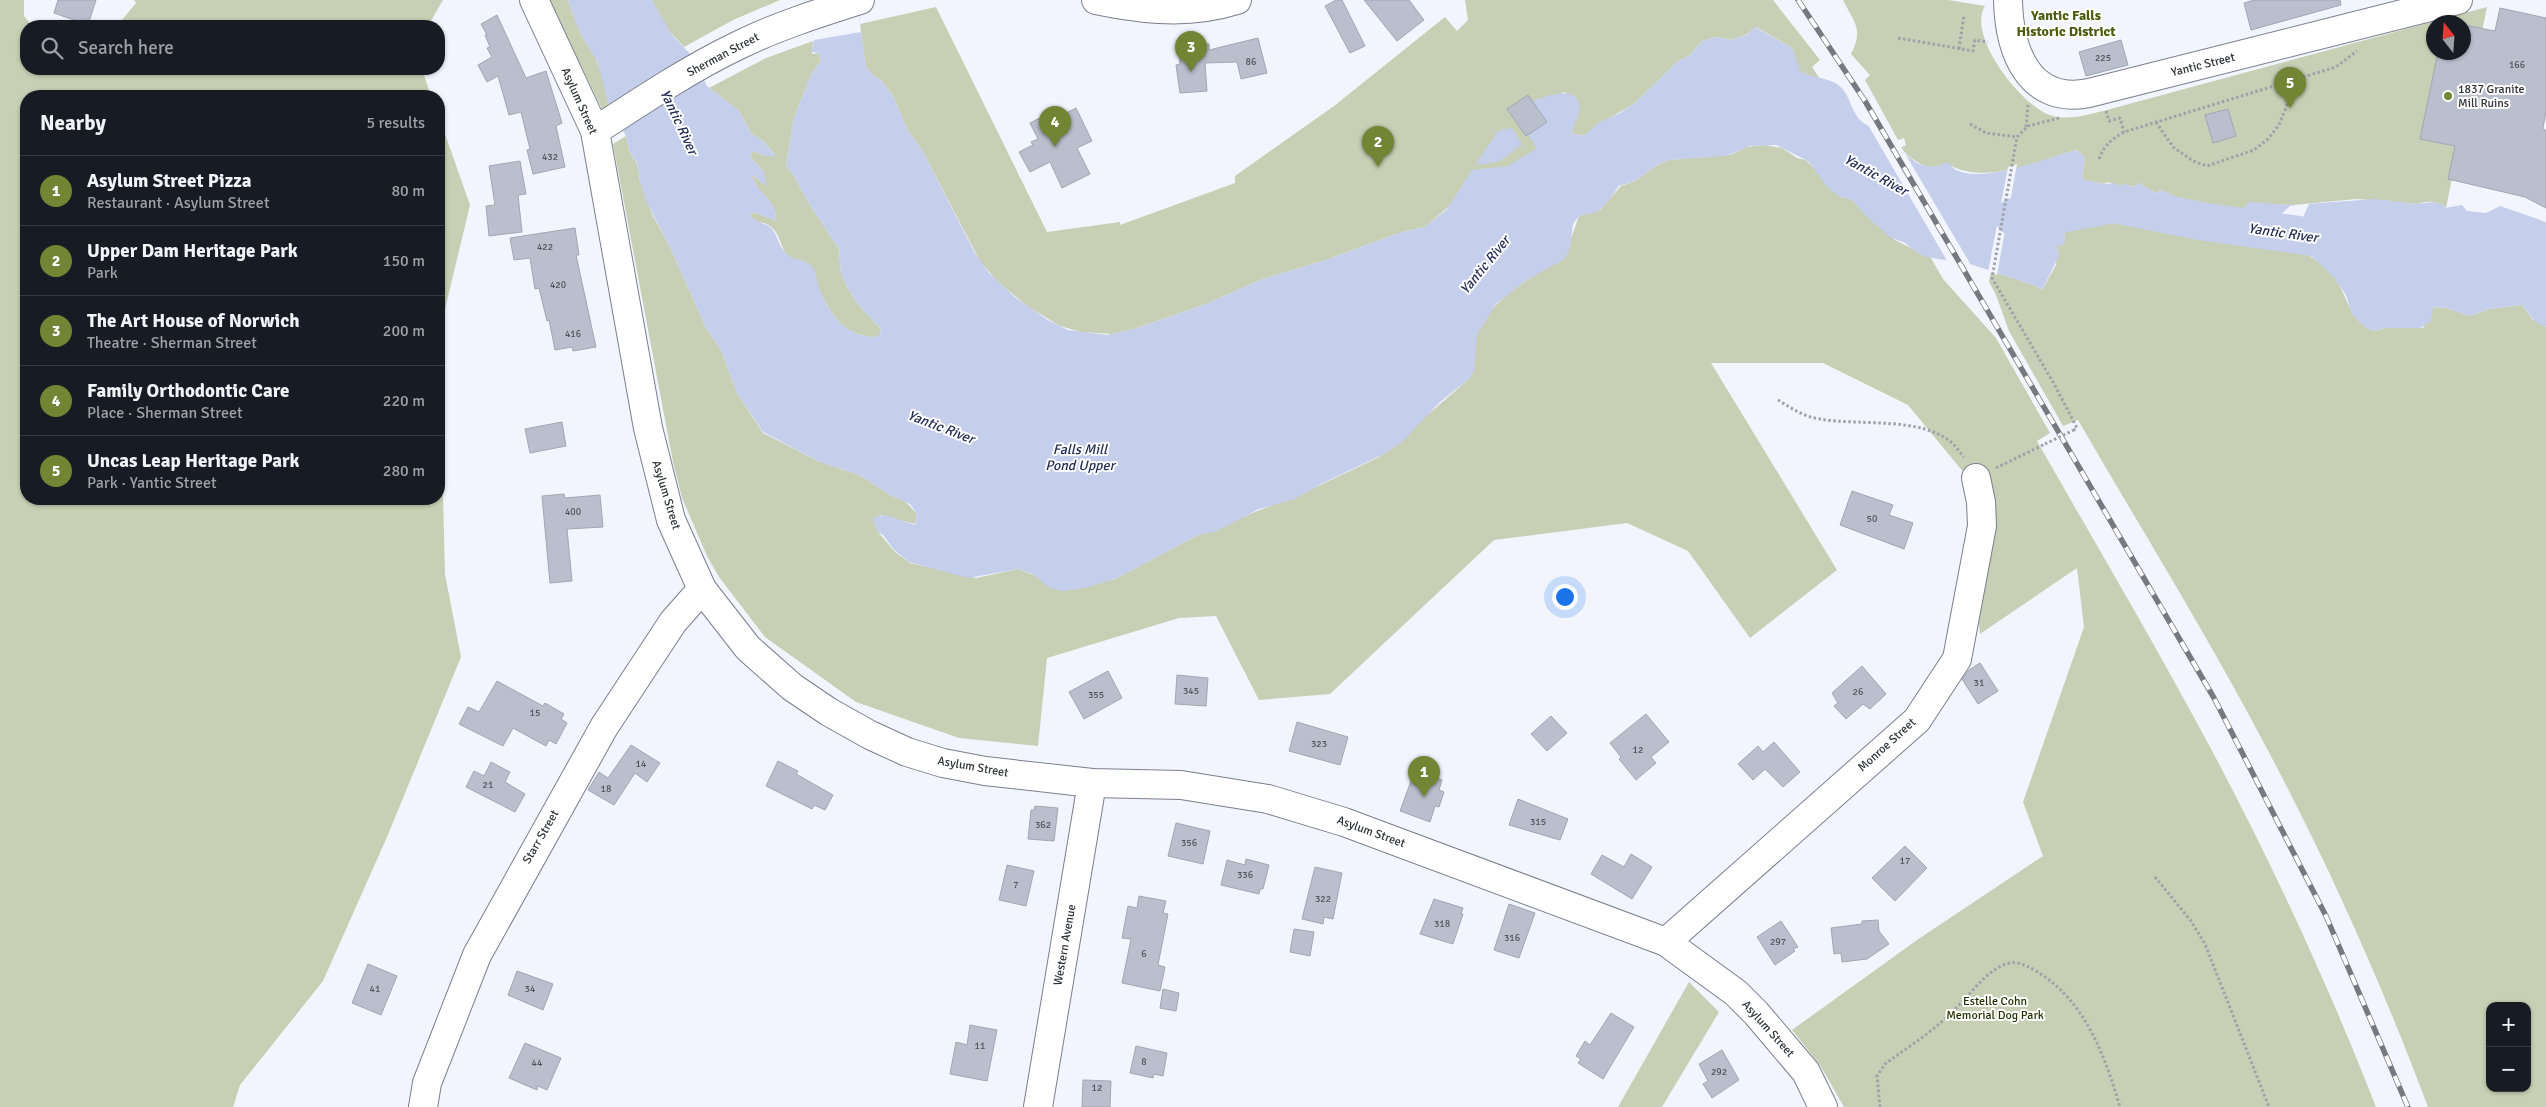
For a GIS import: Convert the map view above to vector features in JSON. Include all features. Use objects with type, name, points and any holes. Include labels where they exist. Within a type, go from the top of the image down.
[{"type":"street","name":"Asylum Street","points":[[534,0],[605,125],[650,438],[671,520],[702,589],[748,648],[785,680],[829,712],[870,735],[907,752],[943,763],[985,771],[1092,783],[1181,785],[1268,800],[1344,822],[1666,942],[1736,994],[1756,1013],[1806,1072],[1823,1107]]},
{"type":"street","name":"Sherman Street","points":[[605,125],[700,66],[745,42],[806,17],[860,0]]},
{"type":"street","points":[[1096,0],[1130,7],[1174,11],[1202,8],[1237,0]]},
{"type":"street","name":"Yantic Street","points":[[2008,0],[2014,40],[2027,70],[2037,83],[2047,90],[2070,96],[2458,0]]},
{"type":"street","name":"Monroe Street","points":[[1666,942],[1917,720],[1958,659],[1982,526],[1981,502],[1976,478]]},
{"type":"street","name":"Starr Street","points":[[423,1107],[427,1083],[477,954],[604,727],[673,622],[702,589]]},
{"type":"street","name":"Western Avenue","points":[[1038,1107],[1092,783]]},
{"type":"path","points":[[1959,49],[1964,15]]},
{"type":"path","points":[[1898,38],[1973,51],[1975,40],[1988,42]]},
{"type":"path","points":[[2099,158],[2110,140],[2124,132],[2296,81],[2336,67],[2360,48]]},
{"type":"path","points":[[2156,122],[2173,147],[2193,161],[2207,166],[2254,150],[2268,139],[2279,125],[2296,81]]},
{"type":"path","points":[[2026,127],[2028,97]]},
{"type":"path","points":[[2105,106],[2109,121],[2120,118],[2124,132]]},
{"type":"path","points":[[1778,400],[1797,412],[1819,419],[1896,425],[1933,431],[1952,442],[1965,458],[1976,478],[2077,428],[1992,277],[2017,138],[2026,127],[2065,116]]},
{"type":"path","points":[[1970,124],[1986,133],[2017,138]]},
{"type":"path","points":[[2155,877],[2191,921],[2205,944],[2269,1107]]},
{"type":"path","points":[[1880,1107],[1877,1082],[1885,1064],[1949,1015],[1991,973],[2013,962],[2020,962],[2040,974],[2066,996],[2082,1015],[2105,1060],[2120,1107]]},
{"type":"green space","points":[[0,0],[24,0],[24,16],[27,20],[20,20],[20,75],[424,75],[429,90],[20,90],[20,505],[443,505],[445,574],[461,657],[387,837],[323,981],[240,1085],[233,1107],[0,1107]]},
{"type":"green space","points":[[134,0],[443,0],[431,20],[122,20],[136,3]]},
{"type":"green space","points":[[549,0],[568,0],[579,31],[595,57],[602,74],[609,107],[603,111]]},
{"type":"green space","points":[[652,0],[780,0],[733,20],[684,47],[668,30]]},
{"type":"green space","points":[[1465,0],[1773,0],[1820,60],[1812,67],[1820,79],[1800,72],[1792,48],[1756,27],[1746,35],[1731,40],[1717,37],[1702,41],[1690,55],[1676,63],[1635,103],[1593,128],[1584,136],[1572,133],[1578,105],[1572,96],[1564,92],[1537,108],[1550,127],[1538,149],[1448,207],[1425,227],[1399,233],[1326,260],[1260,280],[1204,305],[1134,329],[1111,334],[1081,332],[1060,326],[1027,306],[996,280],[980,261],[922,150],[908,131],[893,96],[881,80],[874,76],[866,67],[860,24],[936,7],[1047,232],[1120,222],[1120,225],[1235,183],[1235,176],[1334,106],[1445,17],[1457,31],[1468,20]]},
{"type":"green space","points":[[1843,0],[1948,0],[1985,6],[1981,19],[1983,34],[1990,51],[2012,84],[2038,109],[2056,117],[2076,117],[2426,24],[2426,60],[2471,60],[2471,15],[2457,15],[2487,7],[2446,208],[2432,202],[2418,204],[2357,199],[2293,205],[2250,203],[2242,210],[2222,215],[2210,209],[2201,210],[2184,204],[2163,190],[2155,193],[2139,183],[2132,187],[2126,184],[2121,187],[2109,182],[2102,184],[2082,179],[2085,157],[2076,150],[2010,170],[1993,172],[1976,173],[1961,170],[1946,163],[1933,167],[1915,161],[1900,148],[1906,145],[1904,138],[1898,140],[1865,80],[1870,75],[1851,54],[1857,39],[1854,20]]},
{"type":"green space","points":[[813,41],[812,54],[819,53],[821,61],[811,75],[794,118],[786,166],[839,249],[841,273],[848,289],[859,306],[881,329],[880,335],[875,337],[861,335],[841,323],[826,304],[804,261],[795,260],[790,257],[783,248],[775,231],[767,224],[756,221],[750,215],[754,212],[776,221],[773,207],[757,186],[752,174],[759,181],[764,172],[750,157],[753,151],[766,156],[774,154],[764,142],[751,133],[739,111],[709,88],[766,58]]},
{"type":"green space","points":[[445,134],[470,205],[445,309]]},
{"type":"green space","name":"Estelle Cohn Memorial Dog Park","points":[[626,136],[629,151],[637,164],[640,181],[652,214],[670,247],[707,330],[721,350],[737,393],[763,433],[818,461],[861,476],[892,496],[906,502],[917,514],[915,524],[880,515],[879,533],[895,552],[910,563],[976,578],[1018,569],[1037,576],[1113,580],[1198,535],[1312,489],[1379,457],[1470,378],[1476,336],[1490,311],[1526,280],[1564,258],[1579,216],[1600,210],[1621,186],[1635,181],[1657,165],[1669,160],[1730,155],[1747,147],[1765,145],[1782,148],[1797,158],[1806,160],[1841,197],[1853,200],[1866,215],[1895,240],[1931,258],[1943,279],[1996,338],[2050,433],[2037,441],[2168,670],[2255,835],[2319,970],[2376,1107],[1844,1107],[1820,1065],[1792,1030],[1917,940],[2043,856],[2023,802],[2084,627],[2077,568],[1980,634],[1965,474],[1908,405],[1823,363],[1711,363],[1837,570],[1750,638],[1688,551],[1627,523],[1494,540],[1330,694],[1259,700],[1216,616],[1179,618],[1047,658],[1038,746],[959,738],[856,702],[765,637],[719,577],[707,556],[682,498],[673,462],[613,144]]},
{"type":"green space","points":[[2140,211],[2151,218],[2189,221],[2189,214],[2191,212],[2203,216],[2213,230],[2262,238],[2296,249],[2324,266],[2335,278],[2355,316],[2360,322],[2375,331],[2384,328],[2423,328],[2432,307],[2446,308],[2470,316],[2489,309],[2522,305],[2533,320],[2546,327],[2546,1107],[2428,1107],[2352,922],[2310,832],[2242,702],[2078,420],[2063,426],[2009,331],[1996,295],[1989,282],[1991,271],[2036,286],[2042,290],[2056,265],[2057,245],[2065,241],[2064,233],[2083,217],[2093,219],[2104,213],[2110,219],[2126,218],[2131,212]]},
{"type":"green space","points":[[1689,982],[1719,1012],[1662,1107],[1618,1107]]},
{"type":"water","name":"Falls Mill Pond Upper","points":[[568,0],[652,0],[672,35],[693,57],[707,86],[739,111],[751,133],[764,142],[776,157],[766,156],[753,151],[750,157],[764,172],[766,183],[764,185],[752,174],[757,186],[770,201],[776,213],[776,221],[754,212],[750,215],[757,221],[770,227],[785,253],[812,266],[824,300],[839,322],[853,332],[868,337],[880,335],[881,329],[859,306],[848,289],[841,273],[839,249],[786,166],[794,118],[811,75],[821,61],[819,53],[811,52],[814,40],[808,19],[806,0],[857,0],[866,67],[874,76],[881,80],[893,96],[908,131],[922,150],[975,253],[989,273],[1016,298],[1048,320],[1068,330],[1107,335],[1134,329],[1204,305],[1260,280],[1326,260],[1399,233],[1425,227],[1447,209],[1472,170],[1508,166],[1537,148],[1528,135],[1547,122],[1533,101],[1556,94],[1571,94],[1579,104],[1579,114],[1572,133],[1584,136],[1598,123],[1618,114],[1635,103],[1676,63],[1690,55],[1702,41],[1717,37],[1731,40],[1747,35],[1755,27],[1792,48],[1801,72],[1837,84],[1845,92],[1862,122],[1883,133],[1919,164],[1927,166],[1936,166],[1947,162],[1956,170],[1982,174],[2033,164],[2076,150],[2085,157],[2082,179],[2102,184],[2116,183],[2116,186],[2126,184],[2132,187],[2139,183],[2155,193],[2163,190],[2184,204],[2190,202],[2201,210],[2230,214],[2236,213],[2252,202],[2297,205],[2290,206],[2268,226],[2275,229],[2283,238],[2295,237],[2303,231],[2304,215],[2309,204],[2307,204],[2375,199],[2417,204],[2433,202],[2442,204],[2445,208],[2462,205],[2467,211],[2486,213],[2500,206],[2546,222],[2546,327],[2536,323],[2522,305],[2489,309],[2470,316],[2446,308],[2433,307],[2431,321],[2420,328],[2384,328],[2375,331],[2366,328],[2352,314],[2346,295],[2335,279],[2314,258],[2297,249],[2259,238],[2213,230],[2208,225],[2203,224],[2206,219],[2205,216],[2200,217],[2198,213],[2192,212],[2189,214],[2190,221],[2151,218],[2140,211],[2131,213],[2126,218],[2110,219],[2104,213],[2093,219],[2083,217],[2064,233],[2065,241],[2062,246],[2057,245],[2059,256],[2042,290],[2036,286],[1973,265],[1919,254],[1905,243],[1890,237],[1864,214],[1853,200],[1841,197],[1829,189],[1808,161],[1776,145],[1750,146],[1726,156],[1669,160],[1657,165],[1635,181],[1619,186],[1607,203],[1597,212],[1579,216],[1573,224],[1570,249],[1563,260],[1525,281],[1496,304],[1477,335],[1474,371],[1470,378],[1440,402],[1401,443],[1384,454],[1321,484],[1295,499],[1259,509],[1215,532],[1198,535],[1117,578],[1086,588],[1063,591],[1049,588],[1033,574],[1018,569],[968,578],[909,562],[894,550],[883,535],[878,532],[873,521],[874,517],[886,515],[915,525],[917,514],[910,504],[892,496],[861,476],[818,461],[763,432],[737,393],[721,350],[707,330],[670,247],[647,203],[637,163],[629,151],[626,136],[609,107],[598,63],[579,31]],"holes":[[[2097,194],[2099,197],[2117,194],[2116,201],[2109,200],[2097,208],[2086,201]],[[2082,201],[2082,212],[2069,217],[2061,210],[2064,203]]]},
{"type":"water","points":[[1505,128],[1505,130],[1512,128],[1522,144],[1498,161],[1475,165],[1498,131]]},
{"type":"pier","points":[[806,0],[857,0],[861,32],[814,40],[808,19]]},
{"type":"pier","points":[[1865,120],[1885,130],[1900,145],[1971,265],[1967,268],[1949,264]]},
{"type":"pier","points":[[2017,164],[1997,275],[1988,272],[2008,167]]},
{"type":"building","points":[[58,0],[96,0],[90,20],[74,20],[54,13]]},
{"type":"building","points":[[1336,0],[1342,0],[1365,46],[1350,53],[1325,6]]},
{"type":"building","points":[[1364,0],[1409,0],[1424,20],[1397,41]]},
{"type":"building","points":[[2254,0],[2340,0],[2341,5],[2251,30],[2244,3]]},
{"type":"building","points":[[2500,8],[2546,18],[2546,112],[2543,128],[2546,131],[2546,208],[2525,197],[2448,179],[2455,146],[2420,139],[2436,60],[2471,60],[2471,26],[2495,31]]},
{"type":"building","points":[[497,15],[526,78],[546,71],[562,123],[556,126],[565,167],[533,174],[527,150],[530,149],[521,112],[509,115],[498,76],[487,82],[478,65],[492,57],[487,48],[490,47],[485,35],[487,35],[481,24]]},
{"type":"building","points":[[1258,38],[1267,73],[1241,79],[1237,62],[1205,63],[1207,91],[1180,93],[1176,65],[1180,64],[1179,46],[1209,44],[1209,50]]},
{"type":"building","points":[[2121,40],[2128,65],[2086,76],[2079,52]]},
{"type":"building","points":[[1528,95],[1547,122],[1526,136],[1507,109]]},
{"type":"building","points":[[1076,108],[1092,141],[1077,148],[1090,174],[1062,188],[1050,162],[1030,172],[1019,152],[1033,145],[1031,142],[1038,139],[1030,123],[1057,109],[1060,116]]},
{"type":"building","points":[[2228,109],[2236,136],[2213,143],[2205,115]]},
{"type":"building","points":[[520,161],[526,194],[518,195],[522,232],[489,236],[486,206],[495,205],[489,166]]},
{"type":"building","points":[[575,228],[579,255],[576,255],[596,347],[573,351],[572,347],[555,350],[549,320],[547,321],[539,288],[535,289],[530,258],[514,260],[510,238]]},
{"type":"building","points":[[562,422],[566,446],[530,453],[525,429]]},
{"type":"building","points":[[1852,491],[1893,505],[1889,515],[1913,523],[1904,549],[1840,525]]},
{"type":"building","points":[[564,494],[565,498],[600,495],[603,527],[567,529],[572,581],[550,583],[542,496]]},
{"type":"building","points":[[1980,663],[1998,691],[1978,704],[1962,679],[1969,670]]},
{"type":"building","points":[[1862,666],[1886,694],[1870,709],[1863,704],[1846,719],[1834,706],[1838,703],[1832,693]]},
{"type":"building","points":[[1108,671],[1122,698],[1084,719],[1069,692]]},
{"type":"building","points":[[1177,675],[1208,678],[1206,706],[1175,704]]},
{"type":"building","points":[[497,681],[543,706],[545,703],[564,714],[561,719],[567,723],[556,744],[549,740],[546,746],[513,728],[503,746],[459,724],[468,707],[479,712]]},
{"type":"building","points":[[1646,714],[1669,742],[1651,757],[1656,763],[1636,780],[1619,759],[1621,757],[1610,743]]},
{"type":"building","points":[[1551,716],[1567,733],[1547,751],[1531,734]]},
{"type":"building","points":[[1297,722],[1348,737],[1340,765],[1289,751]]},
{"type":"building","points":[[1774,742],[1800,772],[1783,787],[1765,769],[1753,780],[1738,764],[1758,746],[1763,752]]},
{"type":"building","points":[[631,745],[660,763],[647,782],[635,773],[614,805],[588,790],[599,772],[608,778]]},
{"type":"building","points":[[778,761],[798,771],[796,774],[833,795],[825,810],[814,805],[812,809],[766,786]]},
{"type":"building","points":[[491,762],[510,772],[505,782],[525,794],[515,812],[466,787],[474,771],[484,776]]},
{"type":"building","points":[[1415,770],[1442,780],[1439,790],[1444,792],[1439,807],[1435,806],[1430,822],[1400,811]]},
{"type":"building","points":[[1518,799],[1568,819],[1560,840],[1509,825]]},
{"type":"building","points":[[1035,806],[1058,808],[1054,841],[1028,839],[1031,810],[1034,810]]},
{"type":"building","points":[[1176,823],[1210,831],[1203,864],[1168,856]]},
{"type":"building","points":[[1905,846],[1927,868],[1895,901],[1872,878]]},
{"type":"building","points":[[1631,854],[1652,867],[1632,899],[1591,874],[1602,855],[1624,867]]},
{"type":"building","points":[[1246,859],[1269,865],[1263,889],[1260,889],[1259,894],[1221,885],[1227,860],[1245,865]]},
{"type":"building","points":[[1007,865],[1034,871],[1026,906],[999,900]]},
{"type":"building","points":[[1315,867],[1342,873],[1333,919],[1324,917],[1323,924],[1302,919]]},
{"type":"building","points":[[1139,896],[1166,901],[1163,913],[1168,914],[1158,965],[1165,967],[1160,991],[1122,983],[1131,939],[1122,938],[1128,906],[1137,908]]},
{"type":"building","points":[[1434,899],[1463,908],[1461,914],[1463,914],[1453,944],[1420,934]]},
{"type":"building","points":[[1509,904],[1535,913],[1519,958],[1494,950]]},
{"type":"building","points":[[1878,920],[1879,931],[1889,944],[1867,959],[1842,962],[1841,953],[1834,954],[1831,928],[1862,924],[1862,921]]},
{"type":"building","points":[[1781,921],[1798,947],[1793,949],[1795,951],[1775,965],[1757,937]]},
{"type":"building","points":[[1294,929],[1314,932],[1310,956],[1290,952]]},
{"type":"building","points":[[368,964],[397,976],[381,1015],[352,1003]]},
{"type":"building","points":[[517,971],[553,984],[543,1010],[508,995]]},
{"type":"building","points":[[1163,989],[1179,993],[1176,1011],[1160,1008]]},
{"type":"building","points":[[1611,1013],[1634,1027],[1603,1079],[1578,1063],[1581,1059],[1576,1056],[1585,1041],[1590,1045]]},
{"type":"building","points":[[970,1025],[997,1030],[987,1081],[950,1074],[956,1042],[967,1045]]},
{"type":"building","points":[[525,1043],[561,1058],[547,1090],[538,1086],[537,1090],[509,1078]]},
{"type":"building","points":[[1136,1046],[1167,1053],[1163,1076],[1154,1074],[1153,1078],[1130,1073]]},
{"type":"building","points":[[1722,1050],[1739,1080],[1712,1098],[1703,1084],[1708,1081],[1699,1064]]},
{"type":"building","points":[[1083,1080],[1111,1081],[1110,1107],[1082,1107]]},
{"type":"waterway","name":"Yantic River","points":[[2014,217],[2033,219],[2114,204],[2206,222],[2349,242]]},
{"type":"railway","points":[[1798,0],[1865,101],[2214,698],[2326,916],[2408,1107]]},
{"type":"place","name":"The Art House of Norwich","points":[[1191,72]]},
{"type":"place","name":"1837 Granite Mill Ruins","points":[[2448,96]]},
{"type":"place","name":"Uncas Leap Heritage Park","points":[[2290,108]]},
{"type":"place","name":"Family Orthodontic Care","points":[[1055,147]]},
{"type":"place","name":"Upper Dam Heritage Park","points":[[1378,167]]},
{"type":"place","name":"Asylum Street Pizza","points":[[1424,797]]},
{"type":"district","name":"Yantic Falls Historic District","points":[[2066,24]]}]
